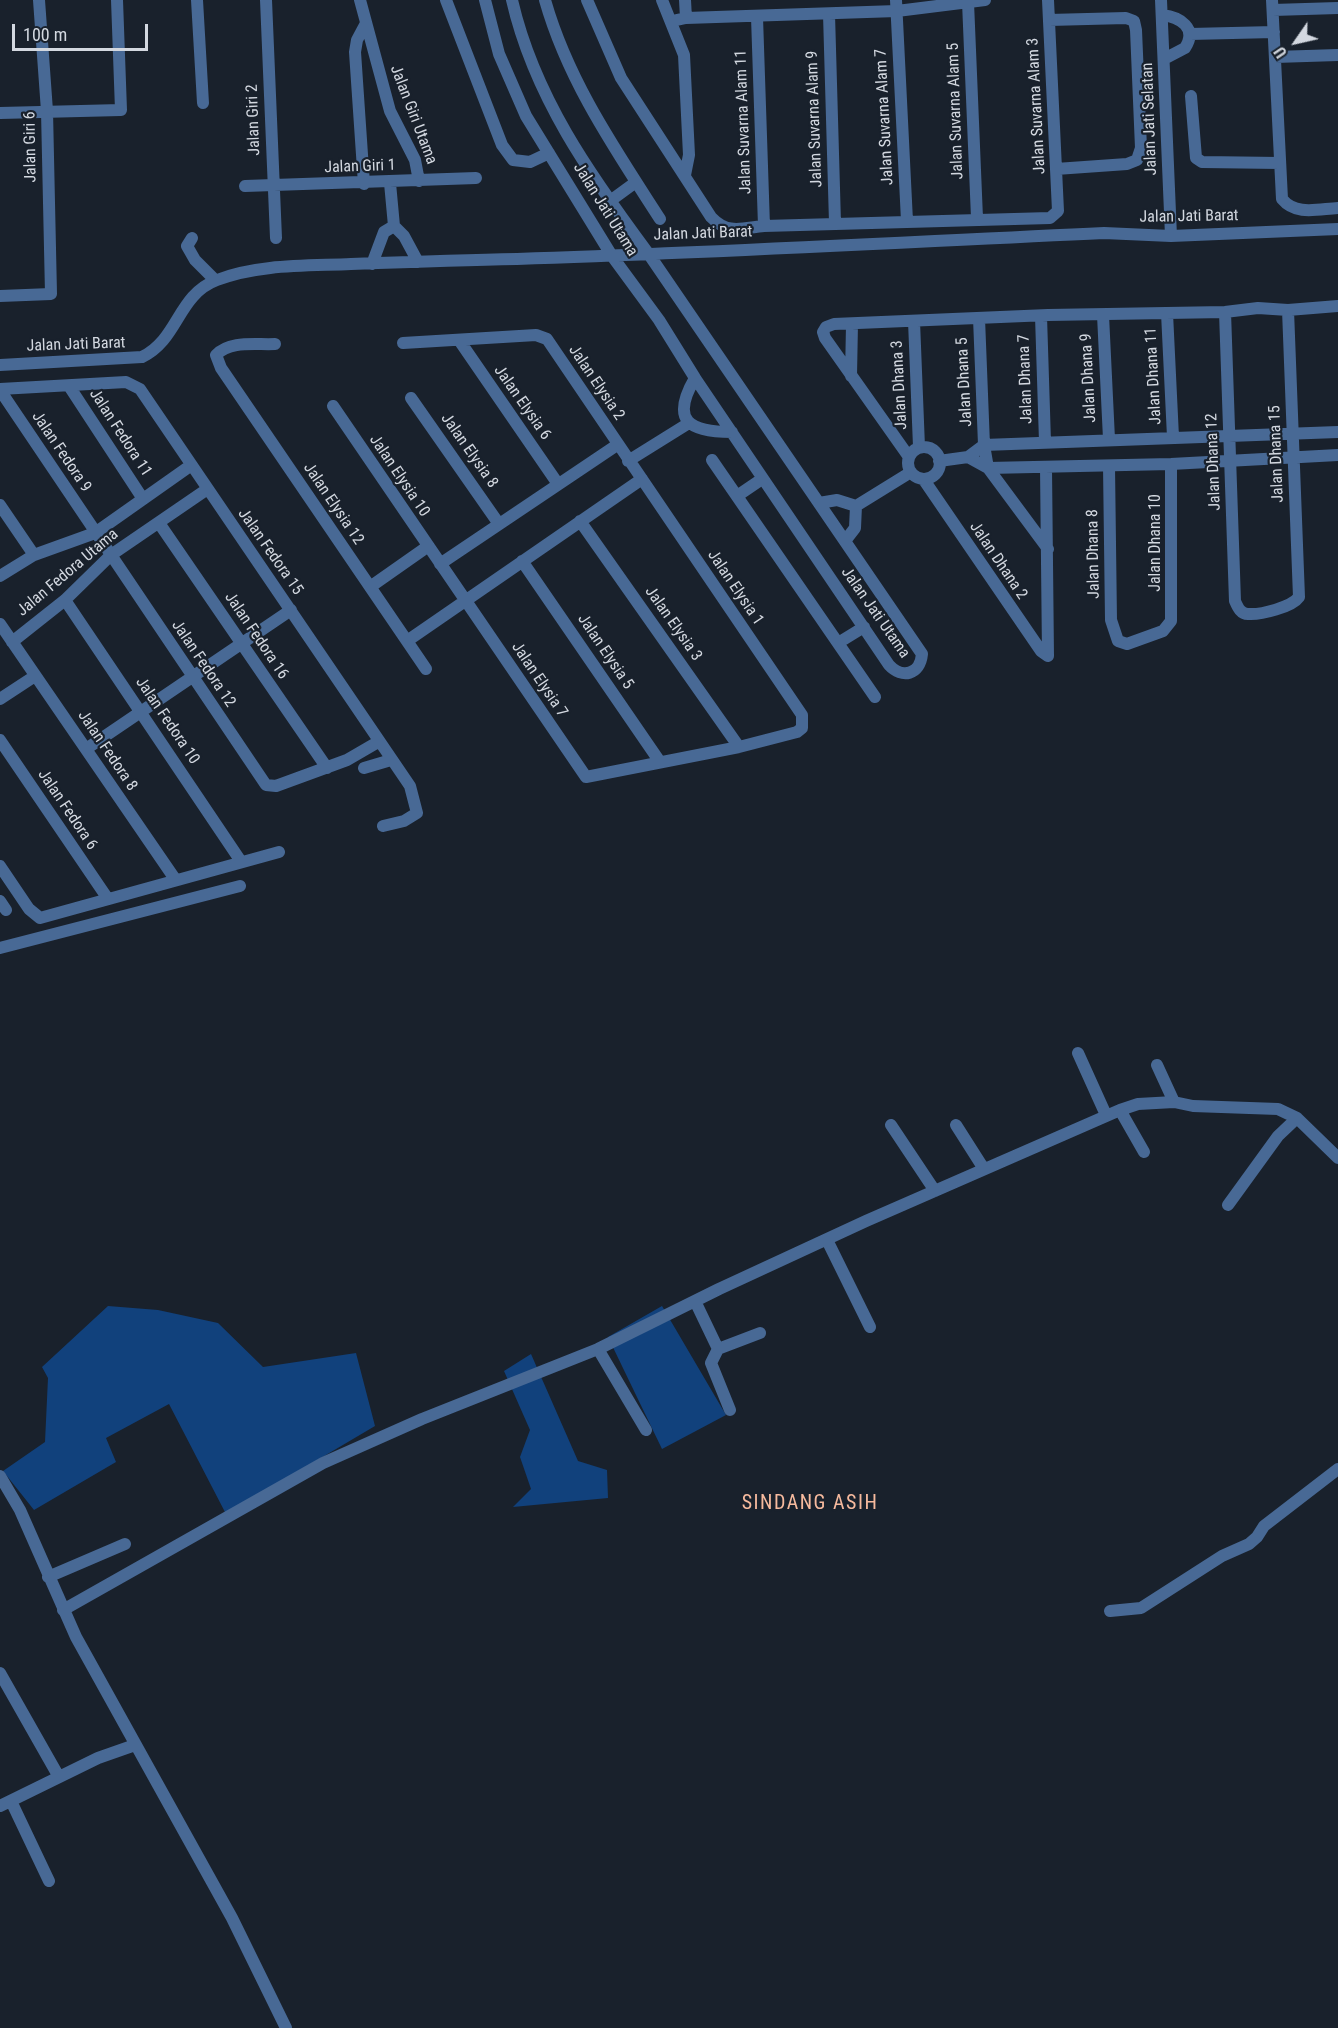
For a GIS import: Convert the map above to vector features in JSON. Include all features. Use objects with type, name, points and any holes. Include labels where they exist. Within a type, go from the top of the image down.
[{"type":"street","name":"Jalan Giri 6","points":[[0,296],[51,294],[47,111],[39,0]]},
{"type":"street","points":[[0,113],[121,110],[117,0]]},
{"type":"street","points":[[197,0],[203,103]]},
{"type":"street","name":"Jalan Giri 2","points":[[266,0],[276,238]]},
{"type":"street","name":"Jalan Giri Utama","points":[[360,0],[364,25],[390,111],[416,160],[420,182]]},
{"type":"street","points":[[446,0],[507,152],[513,160],[530,162],[549,153]]},
{"type":"street","name":"Jalan Jati Utama","points":[[485,0],[499,54],[526,116],[612,256],[637,288],[762,479],[897,673],[905,675],[914,671],[921,662],[922,654],[610,201],[552,110],[521,38],[512,0]]},
{"type":"street","points":[[545,0],[556,39],[587,104],[660,219]]},
{"type":"street","points":[[587,0],[621,78],[686,175],[711,217],[720,227],[728,230],[764,226],[976,218]]},
{"type":"street","points":[[663,0],[684,55],[689,155],[686,175]]},
{"type":"street","points":[[685,0],[686,18]]},
{"type":"street","points":[[672,21],[686,18],[829,14],[897,5],[985,0]]},
{"type":"street","name":"Jalan Suvarna Alam 3","points":[[976,218],[1050,218],[1058,211],[1048,0]]},
{"type":"street","name":"Jalan Jati Selatan","points":[[1161,0],[1172,236]]},
{"type":"street","name":"Jalan Suvarna Alam 5","points":[[968,2],[976,218]]},
{"type":"street","name":"Jalan Suvarna Alam 7","points":[[897,5],[907,221]]},
{"type":"street","points":[[1338,8],[1273,5],[1282,199],[1289,207],[1299,210],[1338,208]]},
{"type":"street","name":"Jalan Suvarna Alam 9","points":[[829,14],[835,223]]},
{"type":"street","points":[[1162,15],[1182,20],[1188,26],[1190,34],[1185,48],[1164,58]]},
{"type":"street","name":"Jalan Suvarna Alam 11","points":[[757,17],[764,226]]},
{"type":"street","points":[[1049,20],[1126,18],[1134,21],[1136,30],[1140,148],[1137,160],[1127,164],[1056,169]]},
{"type":"street","name":"Jalan Giri Utama","points":[[364,25],[357,40],[355,52],[364,184]]},
{"type":"street","points":[[1190,34],[1274,32]]},
{"type":"street","points":[[1275,57],[1338,55]]},
{"type":"street","points":[[1191,96],[1196,158],[1202,162],[1280,164]]},
{"type":"street","name":"Jalan Giri 1","points":[[245,186],[364,184],[476,178]]},
{"type":"street","points":[[610,201],[636,182]]},
{"type":"street","points":[[390,183],[394,226],[404,236],[418,262]]},
{"type":"street","points":[[372,264],[384,232],[394,226]]},
{"type":"street","name":"Jalan Jati Barat","points":[[0,365],[135,359],[150,354],[170,333],[188,299],[215,280],[233,274],[295,266],[612,256],[1104,233],[1172,236],[1338,230]]},
{"type":"street","points":[[192,238],[187,246],[189,253],[215,280]]},
{"type":"street","points":[[911,472],[909,457],[823,332],[826,327],[834,324],[978,318],[1225,312],[1258,308],[1288,310],[1338,306]]},
{"type":"street","name":"Jalan Dhana 15","points":[[1239,610],[1247,614],[1283,607],[1293,604],[1299,597],[1288,310]]},
{"type":"street","name":"Jalan Dhana 12","points":[[1225,312],[1235,602],[1239,610]]},
{"type":"street","name":"Jalan Dhana 11","points":[[1167,313],[1173,437]]},
{"type":"street","name":"Jalan Dhana 9","points":[[1102,315],[1109,439]]},
{"type":"street","name":"Jalan Dhana 7","points":[[1041,316],[1045,442]]},
{"type":"street","name":"Jalan Dhana 5","points":[[978,318],[984,445],[988,468]]},
{"type":"street","name":"Jalan Dhana 3","points":[[914,321],[919,447]]},
{"type":"street","points":[[852,324],[852,376]]},
{"type":"street","name":"Jalan Elysia 2","points":[[459,340],[536,335],[547,339],[628,461]]},
{"type":"street","points":[[403,343],[459,340]]},
{"type":"street","name":"Jalan Elysia 6","points":[[459,340],[558,484]]},
{"type":"street","name":"Jalan Elysia 12","points":[[275,344],[232,345],[221,349],[216,355],[221,368],[426,669]]},
{"type":"street","points":[[695,378],[684,404],[689,423],[693,428],[707,432],[732,432]]},
{"type":"street","name":"Jalan Fedora 15","points":[[69,386],[133,383],[146,396],[206,490],[291,610],[378,742],[410,786],[417,813],[404,821],[383,826]]},
{"type":"street","points":[[0,390],[69,386]]},
{"type":"street","name":"Jalan Fedora 11","points":[[69,386],[143,499]]},
{"type":"street","name":"Jalan Fedora 9","points":[[0,390],[111,555]]},
{"type":"street","name":"Jalan Elysia 8","points":[[411,398],[499,524]]},
{"type":"street","name":"Jalan Elysia 10","points":[[333,406],[440,564]]},
{"type":"street","points":[[628,461],[689,423]]},
{"type":"street","points":[[939,461],[968,457],[984,445],[1338,432]]},
{"type":"street","points":[[440,564],[617,445]]},
{"type":"street","points":[[909,457],[919,447],[928,448],[936,453],[939,461],[937,470],[924,480],[911,472]]},
{"type":"street","points":[[988,468],[1172,464],[1338,455]]},
{"type":"street","points":[[968,457],[988,468],[1048,549]]},
{"type":"street","points":[[712,460],[874,697]]},
{"type":"street","name":"Jalan Elysia 1","points":[[628,461],[802,715],[802,728],[797,732],[738,747]]},
{"type":"street","name":"Jalan Dhana 10","points":[[1118,640],[1127,644],[1163,631],[1172,621],[1172,464]]},
{"type":"street","name":"Jalan Fedora Utama","points":[[0,576],[33,555],[95,533],[190,465]]},
{"type":"street","name":"Jalan Dhana 8","points":[[1109,466],[1112,620],[1118,640]]},
{"type":"street","points":[[1046,468],[1048,549]]},
{"type":"street","points":[[819,503],[837,500],[856,506],[911,472]]},
{"type":"street","points":[[407,641],[642,479]]},
{"type":"street","points":[[737,496],[762,479]]},
{"type":"street","name":"Jalan Dhana 2","points":[[924,480],[1016,617],[1041,651],[1048,656],[1048,549]]},
{"type":"street","name":"Jalan Fedora Utama","points":[[12,642],[64,600],[111,555],[206,490]]},
{"type":"street","points":[[0,505],[33,555]]},
{"type":"street","points":[[845,541],[855,528],[856,506]]},
{"type":"street","name":"Jalan Elysia 3","points":[[580,521],[738,747]]},
{"type":"street","name":"Jalan Fedora 16","points":[[159,523],[327,768]]},
{"type":"street","points":[[370,587],[427,547]]},
{"type":"street","name":"Jalan Fedora 12","points":[[111,555],[190,676],[266,785],[271,787],[327,768]]},
{"type":"street","name":"Jalan Elysia 5","points":[[522,561],[660,762]]},
{"type":"street","name":"Jalan Elysia 7","points":[[440,564],[579,771],[586,777],[660,762]]},
{"type":"street","name":"Jalan Fedora 10","points":[[64,600],[240,860]]},
{"type":"street","points":[[86,749],[190,676],[291,610]]},
{"type":"street","name":"Jalan Fedora 8","points":[[0,624],[175,879]]},
{"type":"street","points":[[838,643],[864,627]]},
{"type":"street","points":[[0,699],[35,676]]},
{"type":"street","name":"Jalan Fedora 6","points":[[0,740],[108,899]]},
{"type":"street","points":[[327,768],[358,755],[378,742]]},
{"type":"street","points":[[660,762],[738,747]]},
{"type":"street","points":[[364,768],[392,760]]},
{"type":"street","points":[[0,866],[34,915],[40,918],[50,917],[240,860],[279,852]]},
{"type":"street","points":[[0,948],[240,886]]},
{"type":"street","points":[[1078,1053],[1107,1115]]},
{"type":"street","points":[[1156,1065],[1174,1102]]},
{"type":"street","points":[[63,1610],[322,1463],[431,1416],[598,1349],[827,1240],[1120,1110],[1138,1104],[1174,1102],[1193,1106],[1278,1109],[1296,1118],[1338,1158]]},
{"type":"street","points":[[1120,1110],[1144,1152]]},
{"type":"street","points":[[1228,1205],[1278,1136],[1296,1118]]},
{"type":"street","points":[[891,1125],[935,1191]]},
{"type":"street","points":[[957,1125],[984,1169]]},
{"type":"street","points":[[827,1240],[870,1327]]},
{"type":"street","points":[[695,1301],[718,1349]]},
{"type":"street","points":[[730,1410],[711,1363],[718,1349],[760,1333]]},
{"type":"street","points":[[598,1349],[646,1430]]},
{"type":"street","points":[[1110,1611],[1141,1608],[1222,1556],[1249,1544],[1257,1537],[1263,1526],[1338,1469]]},
{"type":"street","points":[[0,1476],[20,1510],[63,1610],[232,1918],[286,2028]]},
{"type":"street","points":[[48,1577],[125,1544]]},
{"type":"street","points":[[0,1672],[59,1777]]},
{"type":"street","points":[[49,1881],[5,1803],[135,1744]]},
{"type":"shaded area","points":[[108,1306],[158,1310],[218,1323],[263,1367],[356,1353],[375,1426],[226,1514],[169,1404],[106,1438],[116,1462],[34,1510],[3,1471],[45,1442],[48,1378],[42,1367]]},
{"type":"shaded area","points":[[662,1306],[726,1415],[662,1449],[608,1337]]},
{"type":"shaded area","points":[[531,1354],[578,1461],[607,1470],[608,1498],[513,1507],[531,1489],[520,1457],[530,1430],[504,1371]]},
{"type":"district","name":"SINDANG ASIH","points":[[810,1504]]}]
